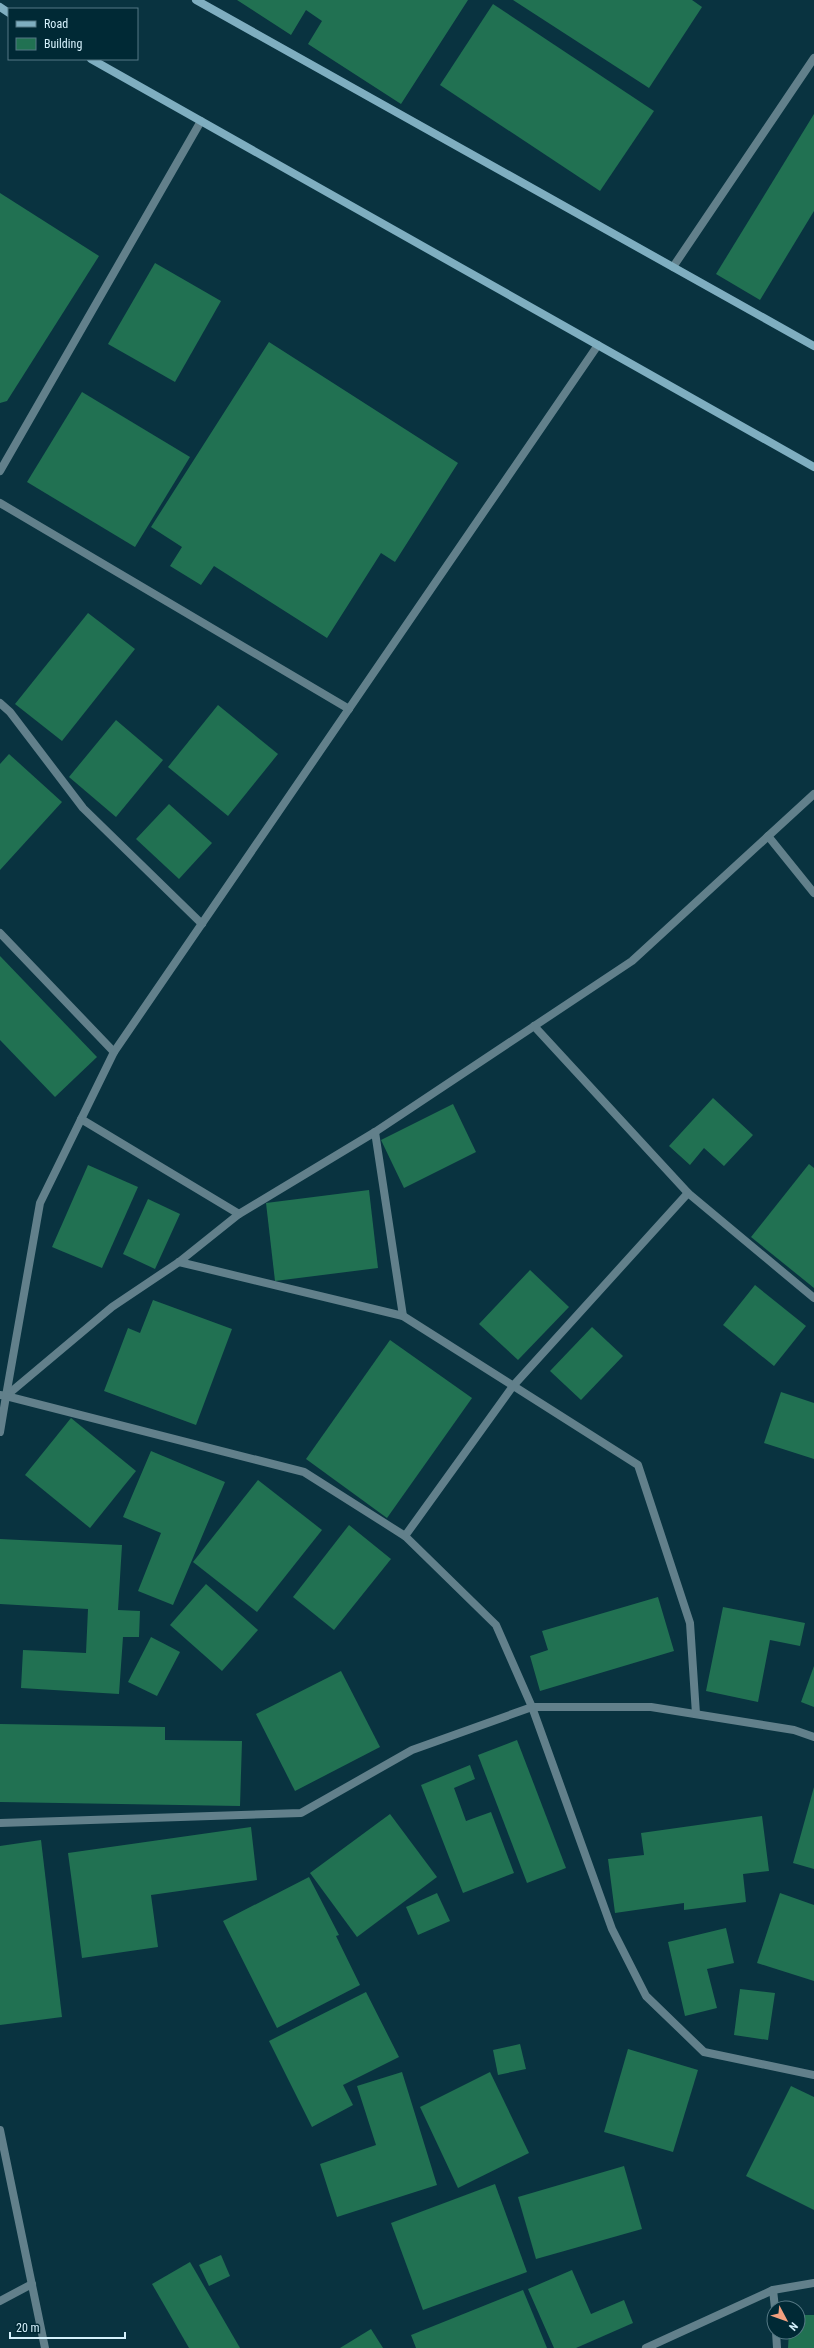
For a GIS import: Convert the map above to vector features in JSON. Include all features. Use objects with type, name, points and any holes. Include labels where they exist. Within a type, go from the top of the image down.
[{"type":"street","points":[[196,0],[814,346]]},
{"type":"street","points":[[673,267],[814,58]]},
{"type":"street","points":[[93,60],[814,467]]},
{"type":"street","points":[[0,471],[201,121]]},
{"type":"street","points":[[0,1432],[3,1396],[40,1203],[114,1052],[598,345]]},
{"type":"street","points":[[0,503],[349,709]]},
{"type":"street","points":[[0,703],[10,712],[83,808],[202,924]]},
{"type":"street","points":[[3,1396],[112,1307],[179,1262],[239,1214],[375,1132],[632,961],[814,794]]},
{"type":"street","points":[[768,836],[814,893]]},
{"type":"street","points":[[0,933],[114,1052]]},
{"type":"street","points":[[534,1026],[688,1193],[814,1298]]},
{"type":"street","points":[[81,1119],[239,1214]]},
{"type":"street","points":[[375,1132],[403,1316]]},
{"type":"street","points":[[405,1536],[513,1386],[688,1193]]},
{"type":"street","points":[[179,1262],[403,1316],[638,1466],[690,1623],[696,1714]]},
{"type":"street","points":[[3,1396],[304,1472],[405,1536],[496,1625],[532,1707],[612,1929],[646,1996],[704,2052],[814,2075]]},
{"type":"street","points":[[0,1823],[301,1812],[412,1750],[532,1707],[650,1707],[794,1730],[814,1737]]},
{"type":"street","points":[[0,2130],[45,2348]]},
{"type":"street","points":[[646,2348],[773,2290],[814,2283]]},
{"type":"street","points":[[0,2301],[32,2284]]},
{"type":"street","points":[[773,2290],[774,2300]]},
{"type":"building","points":[[237,0],[468,0],[401,104],[308,44],[322,21],[306,10],[291,35]]},
{"type":"building","points":[[513,0],[692,0],[702,7],[649,88]]},
{"type":"building","points":[[493,4],[654,111],[600,191],[440,85]]},
{"type":"building","points":[[814,114],[814,211],[760,300],[716,274]]},
{"type":"building","points":[[0,193],[99,256],[7,401],[0,403]]},
{"type":"building","points":[[155,263],[221,301],[175,382],[108,344]]},
{"type":"building","points":[[269,342],[458,463],[395,562],[381,553],[327,638],[214,566],[201,585],[170,566],[182,547],[151,527]]},
{"type":"building","points":[[82,392],[190,457],[135,547],[27,482]]},
{"type":"building","points":[[88,613],[135,649],[62,741],[15,704]]},
{"type":"building","points":[[218,705],[278,754],[228,816],[168,767]]},
{"type":"building","points":[[116,720],[163,760],[116,817],[69,777]]},
{"type":"building","points":[[9,754],[62,802],[0,870],[0,764]]},
{"type":"building","points":[[169,804],[212,843],[179,879],[136,839]]},
{"type":"building","points":[[0,956],[97,1057],[55,1097],[0,1040]]},
{"type":"building","points":[[713,1098],[753,1135],[724,1166],[704,1148],[690,1165],[669,1146]]},
{"type":"building","points":[[453,1104],[476,1152],[404,1188],[381,1140]]},
{"type":"building","points":[[809,1164],[814,1168],[814,1288],[751,1237]]},
{"type":"building","points":[[88,1165],[138,1187],[102,1268],[52,1247]]},
{"type":"building","points":[[369,1190],[378,1268],[275,1281],[266,1203]]},
{"type":"building","points":[[148,1199],[180,1214],[155,1269],[123,1254]]},
{"type":"building","points":[[530,1270],[569,1307],[518,1360],[479,1324]]},
{"type":"building","points":[[755,1285],[806,1326],[774,1366],[723,1325]]},
{"type":"building","points":[[153,1300],[232,1329],[196,1425],[104,1391],[128,1328],[140,1333]]},
{"type":"building","points":[[592,1327],[623,1356],[581,1400],[550,1371]]},
{"type":"building","points":[[390,1340],[472,1398],[387,1518],[306,1459]]},
{"type":"building","points":[[781,1392],[814,1403],[814,1459],[764,1443]]},
{"type":"building","points":[[71,1418],[136,1471],[90,1528],[25,1475]]},
{"type":"building","points":[[151,1451],[225,1482],[173,1605],[138,1591],[161,1533],[123,1517]]},
{"type":"building","points":[[258,1480],[322,1530],[257,1612],[193,1562]]},
{"type":"building","points":[[349,1525],[391,1559],[334,1630],[293,1597]]},
{"type":"building","points":[[0,1539],[122,1545],[118,1610],[140,1611],[139,1637],[123,1637],[119,1694],[21,1688],[23,1650],[86,1653],[88,1609],[0,1604]]},
{"type":"building","points":[[206,1584],[258,1630],[222,1671],[170,1625]]},
{"type":"building","points":[[658,1597],[674,1651],[540,1691],[530,1656],[548,1650],[542,1631]]},
{"type":"building","points":[[723,1607],[805,1623],[800,1646],[770,1640],[758,1702],[706,1691]]},
{"type":"building","points":[[151,1637],[180,1652],[157,1696],[128,1682]]},
{"type":"building","points":[[814,1666],[814,1707],[801,1702]]},
{"type":"building","points":[[341,1671],[380,1747],[295,1791],[256,1714]]},
{"type":"building","points":[[0,1724],[165,1727],[165,1740],[242,1741],[240,1806],[0,1802]]},
{"type":"building","points":[[517,1740],[566,1868],[527,1883],[478,1755]]},
{"type":"building","points":[[470,1765],[475,1779],[454,1788],[466,1821],[491,1812],[514,1873],[463,1893],[421,1785]]},
{"type":"building","points":[[814,1787],[814,1869],[793,1863]]},
{"type":"building","points":[[390,1814],[437,1877],[357,1937],[310,1873]]},
{"type":"building","points":[[762,1816],[769,1871],[743,1874],[746,1902],[684,1910],[684,1903],[615,1913],[608,1859],[644,1855],[641,1833]]},
{"type":"building","points":[[251,1827],[257,1880],[151,1895],[158,1947],[82,1958],[68,1853]]},
{"type":"building","points":[[41,1840],[62,2017],[0,2025],[0,1846]]},
{"type":"building","points":[[309,1877],[339,1935],[336,1936],[360,1985],[277,2028],[223,1921]]},
{"type":"building","points":[[437,1893],[450,1921],[418,1935],[406,1907]]},
{"type":"building","points":[[780,1893],[814,1905],[814,1981],[757,1963]]},
{"type":"building","points":[[726,1928],[734,1963],[707,1969],[717,2008],[685,2016],[668,1942]]},
{"type":"building","points":[[740,1989],[775,1993],[768,2040],[734,2035]]},
{"type":"building","points":[[366,1992],[399,2057],[343,2085],[353,2105],[312,2127],[269,2041]]},
{"type":"building","points":[[520,2044],[526,2069],[498,2075],[493,2050]]},
{"type":"building","points":[[628,2049],[698,2070],[673,2152],[604,2132]]},
{"type":"building","points":[[402,2072],[437,2185],[337,2217],[320,2164],[376,2145],[357,2086]]},
{"type":"building","points":[[490,2072],[529,2153],[458,2188],[420,2107]]},
{"type":"building","points":[[791,2086],[814,2097],[814,2210],[746,2176]]},
{"type":"building","points":[[624,2166],[642,2229],[536,2259],[518,2197]]},
{"type":"building","points":[[495,2184],[527,2272],[423,2310],[391,2223]]},
{"type":"building","points":[[221,2255],[230,2276],[209,2286],[199,2265]]},
{"type":"building","points":[[190,2262],[240,2348],[189,2348],[152,2284]]},
{"type":"building","points":[[572,2270],[591,2314],[624,2300],[633,2323],[576,2348],[554,2348],[528,2289]]},
{"type":"building","points":[[523,2290],[547,2348],[416,2348],[411,2335]]},
{"type":"building","points":[[806,2315],[814,2315],[814,2348],[788,2348],[788,2340],[806,2340]]},
{"type":"building","points":[[371,2329],[383,2348],[340,2348]]}]
